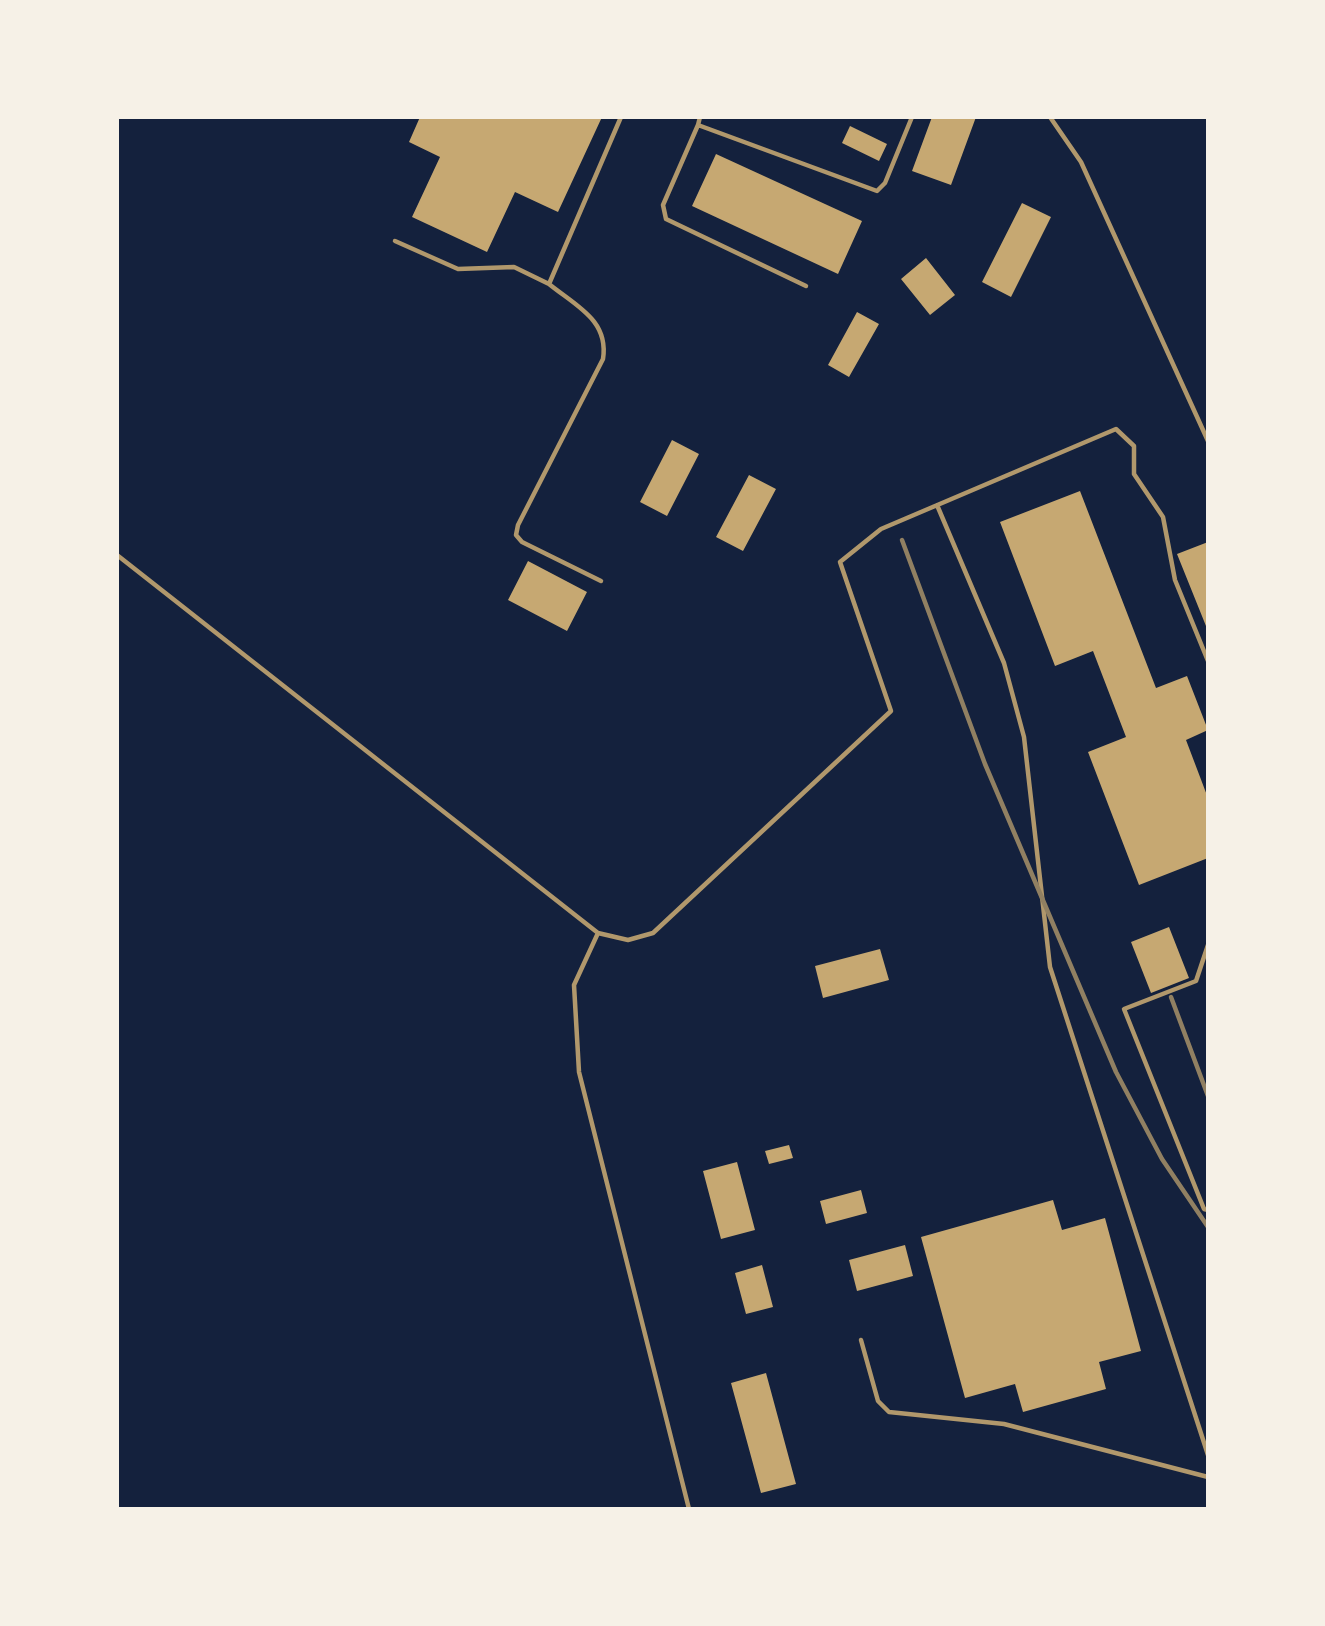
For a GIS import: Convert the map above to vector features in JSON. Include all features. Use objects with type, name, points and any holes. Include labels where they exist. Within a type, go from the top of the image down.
[{"type":"lane","points":[[549,284],[621,117]]},
{"type":"lane","points":[[700,117],[663,205],[666,219],[806,286]]},
{"type":"lane","points":[[698,125],[877,191],[885,183],[912,117]]},
{"type":"lane","points":[[1050,117],[1081,162],[1208,441]]},
{"type":"lane","points":[[395,241],[458,270],[514,267],[549,284],[597,323],[606,341],[603,359],[518,525],[516,536],[601,581]]},
{"type":"lane","points":[[117,555],[598,933],[628,940],[653,933],[891,712],[840,562],[881,529],[1116,429],[1134,446],[1134,474],[1163,517],[1175,580],[1208,661]]},
{"type":"lane","points":[[937,505],[1004,663],[1024,737],[1050,967],[1208,1455]]},
{"type":"lane","points":[[598,933],[575,985],[579,1072],[689,1509]]},
{"type":"lane","points":[[1208,945],[1196,981],[1124,1009],[1208,1210]]},
{"type":"lane","points":[[861,1340],[878,1401],[889,1412],[1004,1424],[1208,1477]]},
{"type":"building","points":[[420,117],[602,117],[558,212],[515,192],[487,252],[412,217],[440,157],[409,142]]},
{"type":"building","points":[[932,117],[976,117],[951,185],[912,171]]},
{"type":"building","points":[[850,126],[887,144],[879,161],[842,143]]},
{"type":"building","points":[[716,154],[862,221],[838,274],[692,206]]},
{"type":"building","points":[[1022,203],[1051,217],[1011,297],[982,282]]},
{"type":"building","points":[[926,258],[955,295],[930,315],[901,279]]},
{"type":"building","points":[[857,312],[879,324],[849,377],[828,365]]},
{"type":"building","points":[[672,440],[699,454],[667,516],[640,502]]},
{"type":"building","points":[[749,475],[776,489],[743,551],[716,537]]},
{"type":"building","points":[[1080,491],[1156,688],[1187,676],[1208,730],[1186,740],[1208,798],[1208,858],[1139,885],[1088,752],[1126,737],[1093,651],[1055,666],[1000,522]]},
{"type":"building","points":[[1208,542],[1208,631],[1177,554]]},
{"type":"building","points":[[528,561],[587,592],[567,631],[508,600]]},
{"type":"building","points":[[1169,927],[1189,978],[1151,993],[1131,942]]},
{"type":"building","points":[[880,949],[889,980],[823,998],[815,966]]},
{"type":"building","points":[[789,1145],[793,1158],[769,1164],[765,1151]]},
{"type":"building","points":[[737,1162],[755,1230],[721,1239],[703,1171]]},
{"type":"building","points":[[861,1190],[867,1213],[826,1224],[820,1201]]},
{"type":"building","points":[[1053,1200],[1062,1230],[1105,1218],[1141,1351],[1099,1362],[1106,1389],[1023,1412],[1015,1384],[965,1398],[921,1237]]},
{"type":"building","points":[[905,1245],[913,1276],[857,1291],[849,1260]]},
{"type":"building","points":[[762,1265],[773,1307],[746,1314],[735,1273]]},
{"type":"building","points":[[766,1373],[796,1484],[761,1493],[731,1383]]},
{"type":"railway","points":[[902,540],[985,764],[1116,1072],[1162,1159],[1208,1227]]},
{"type":"railway","points":[[1171,997],[1208,1096]]}]
